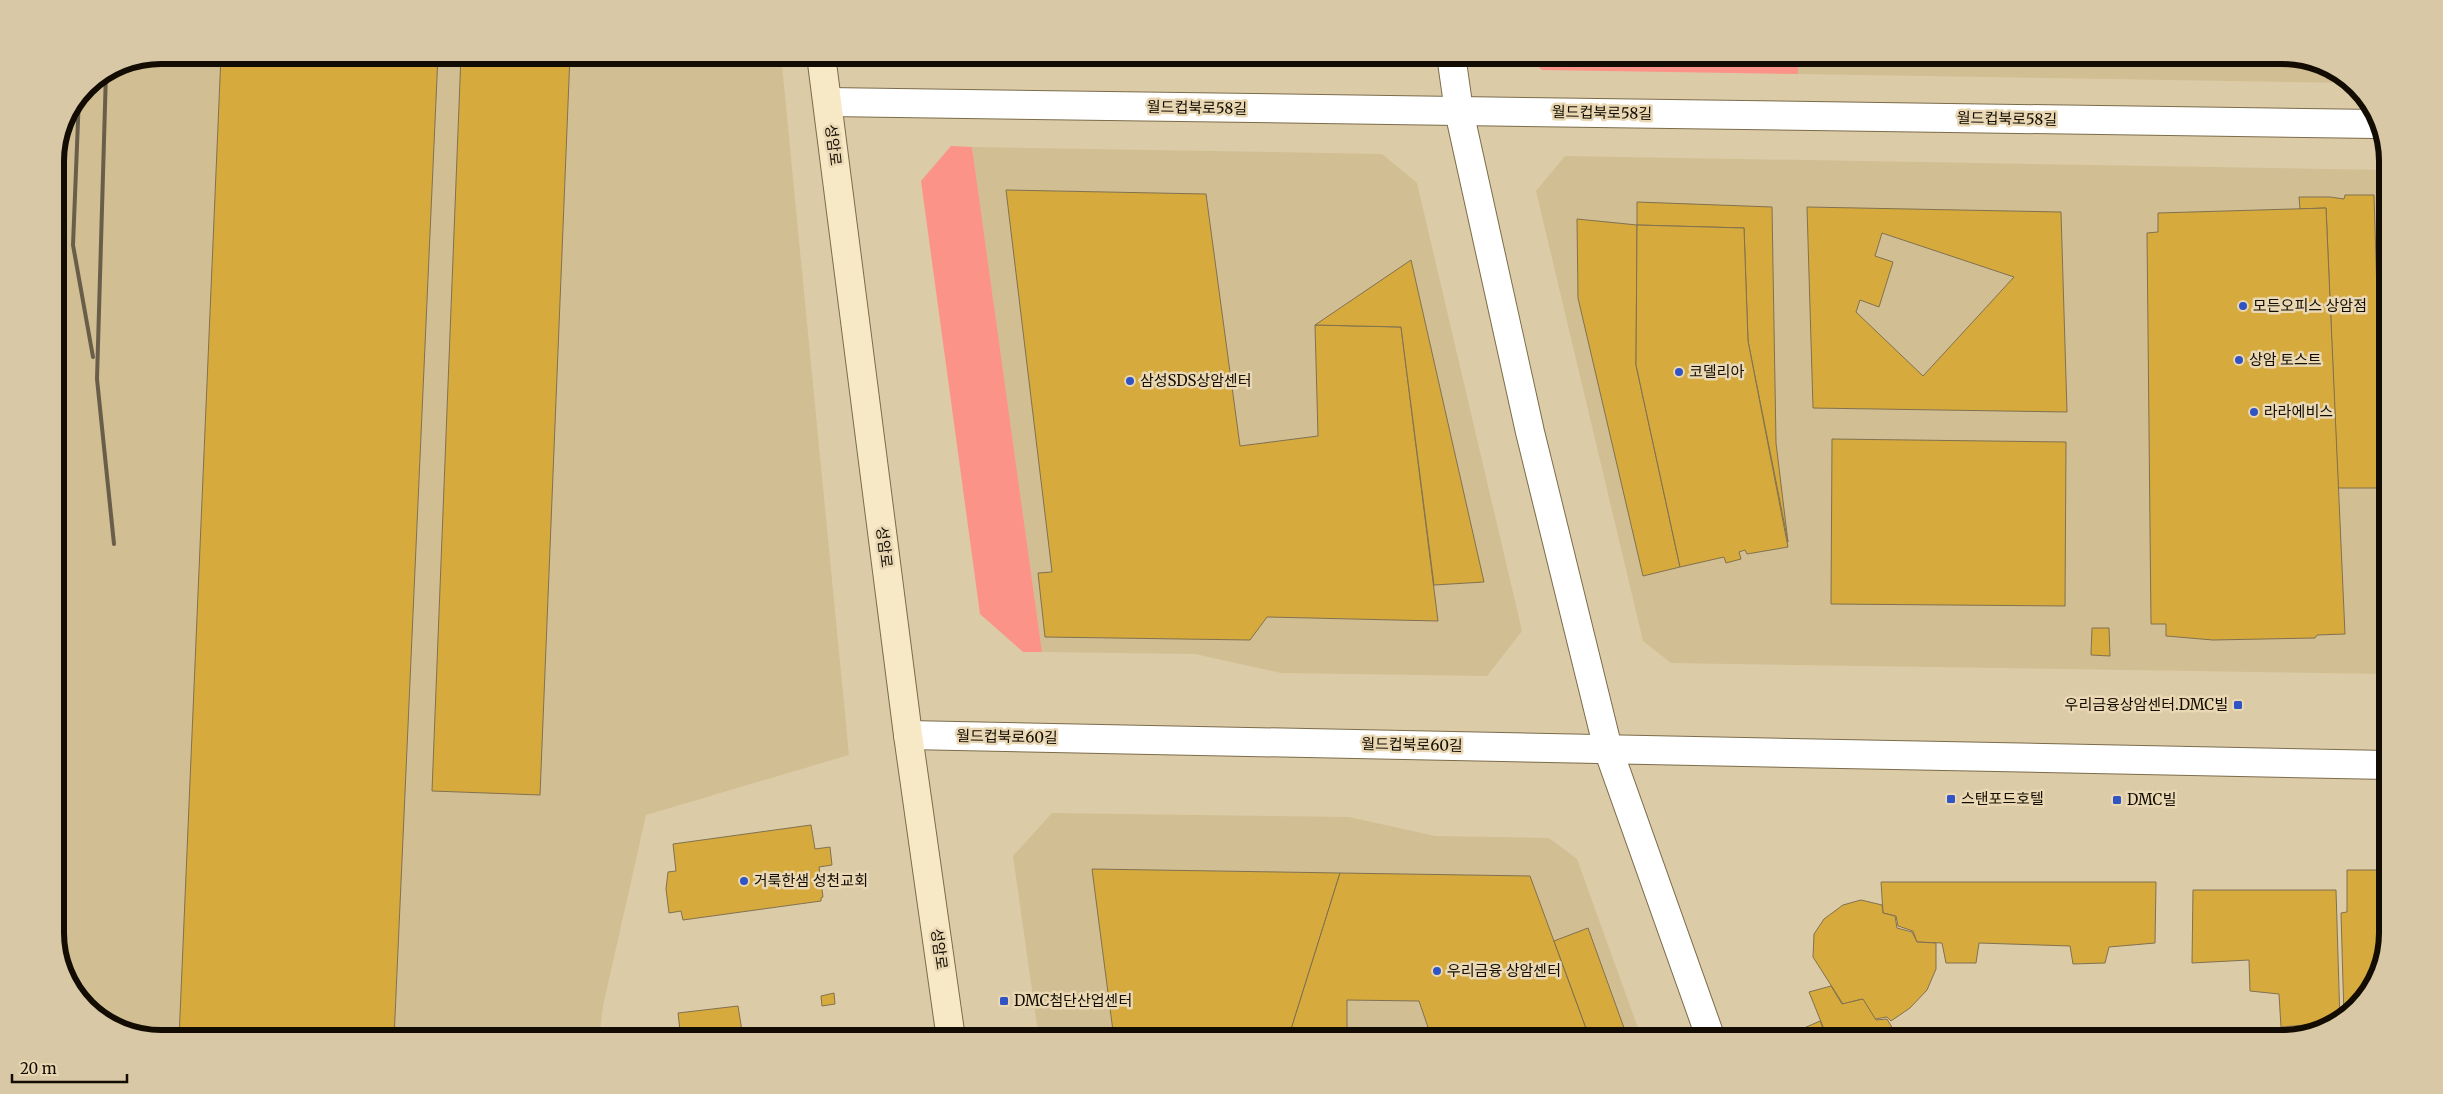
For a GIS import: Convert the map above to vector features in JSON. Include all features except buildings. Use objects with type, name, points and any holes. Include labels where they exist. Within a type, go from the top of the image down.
[{"type":"main road","name":"성암로","points":[[822,64],[908,735],[950,1030]]},
{"type":"street","points":[[1452,64],[1459,112],[1530,432],[1608,749],[1708,1030]]},
{"type":"street","name":"월드컵북로58길","points":[[828,102],[2372,124]]},
{"type":"street","name":"월드컵북로60길","points":[[908,735],[2379,765]]},
{"type":"shaded area","points":[[154,64],[782,64],[849,755],[646,815],[603,1006],[600,1030],[160,1030],[129,1025],[112,1017],[92,1002],[71,971],[64,940],[64,154],[69,129],[80,107],[92,92],[107,80],[123,71]]},
{"type":"shaded area","points":[[1160,64],[1362,64],[1360,67]]},
{"type":"shaded area","points":[[1535,64],[1798,64],[1798,74],[1542,70]]},
{"type":"shaded area","points":[[1798,64],[2289,64],[2320,71],[2339,83],[1798,74]]},
{"type":"shaded area","points":[[951,146],[972,147],[1042,652],[1023,652],[980,614],[921,181]]},
{"type":"shaded area","points":[[972,147],[1382,154],[1417,183],[1522,631],[1487,676],[1281,673],[1195,654],[1042,652]]},
{"type":"shaded area","points":[[1565,156],[2379,170],[2379,674],[1671,663],[1643,641],[1536,191]]},
{"type":"shaded area","points":[[1052,813],[1349,817],[1435,836],[1549,838],[1577,859],[1639,1030],[1038,1030],[1013,856]]},
{"type":"railway","points":[[106,81],[97,379],[114,544]]},
{"type":"railway","points":[[78,110],[73,245],[93,357]]},
{"type":"place","name":"모든오피스 상암점","points":[[2243,306]]},
{"type":"place","name":"상암 토스트","points":[[2239,360]]},
{"type":"place","name":"코델리아","points":[[1679,372]]},
{"type":"place","name":"삼성SDS상암센터","points":[[1130,381]]},
{"type":"place","name":"라라에비스","points":[[2254,412]]},
{"type":"place","name":"우리금융상암센터.DMC빌","points":[[2238,705]]},
{"type":"place","name":"스탠포드호텔","points":[[1951,799]]},
{"type":"place","name":"DMC빌","points":[[2117,800]]},
{"type":"place","name":"거룩한샘 성천교회","points":[[744,881]]},
{"type":"place","name":"우리금융 상암센터","points":[[1437,971]]},
{"type":"place","name":"DMC첨단산업센터","points":[[1004,1001]]}]
